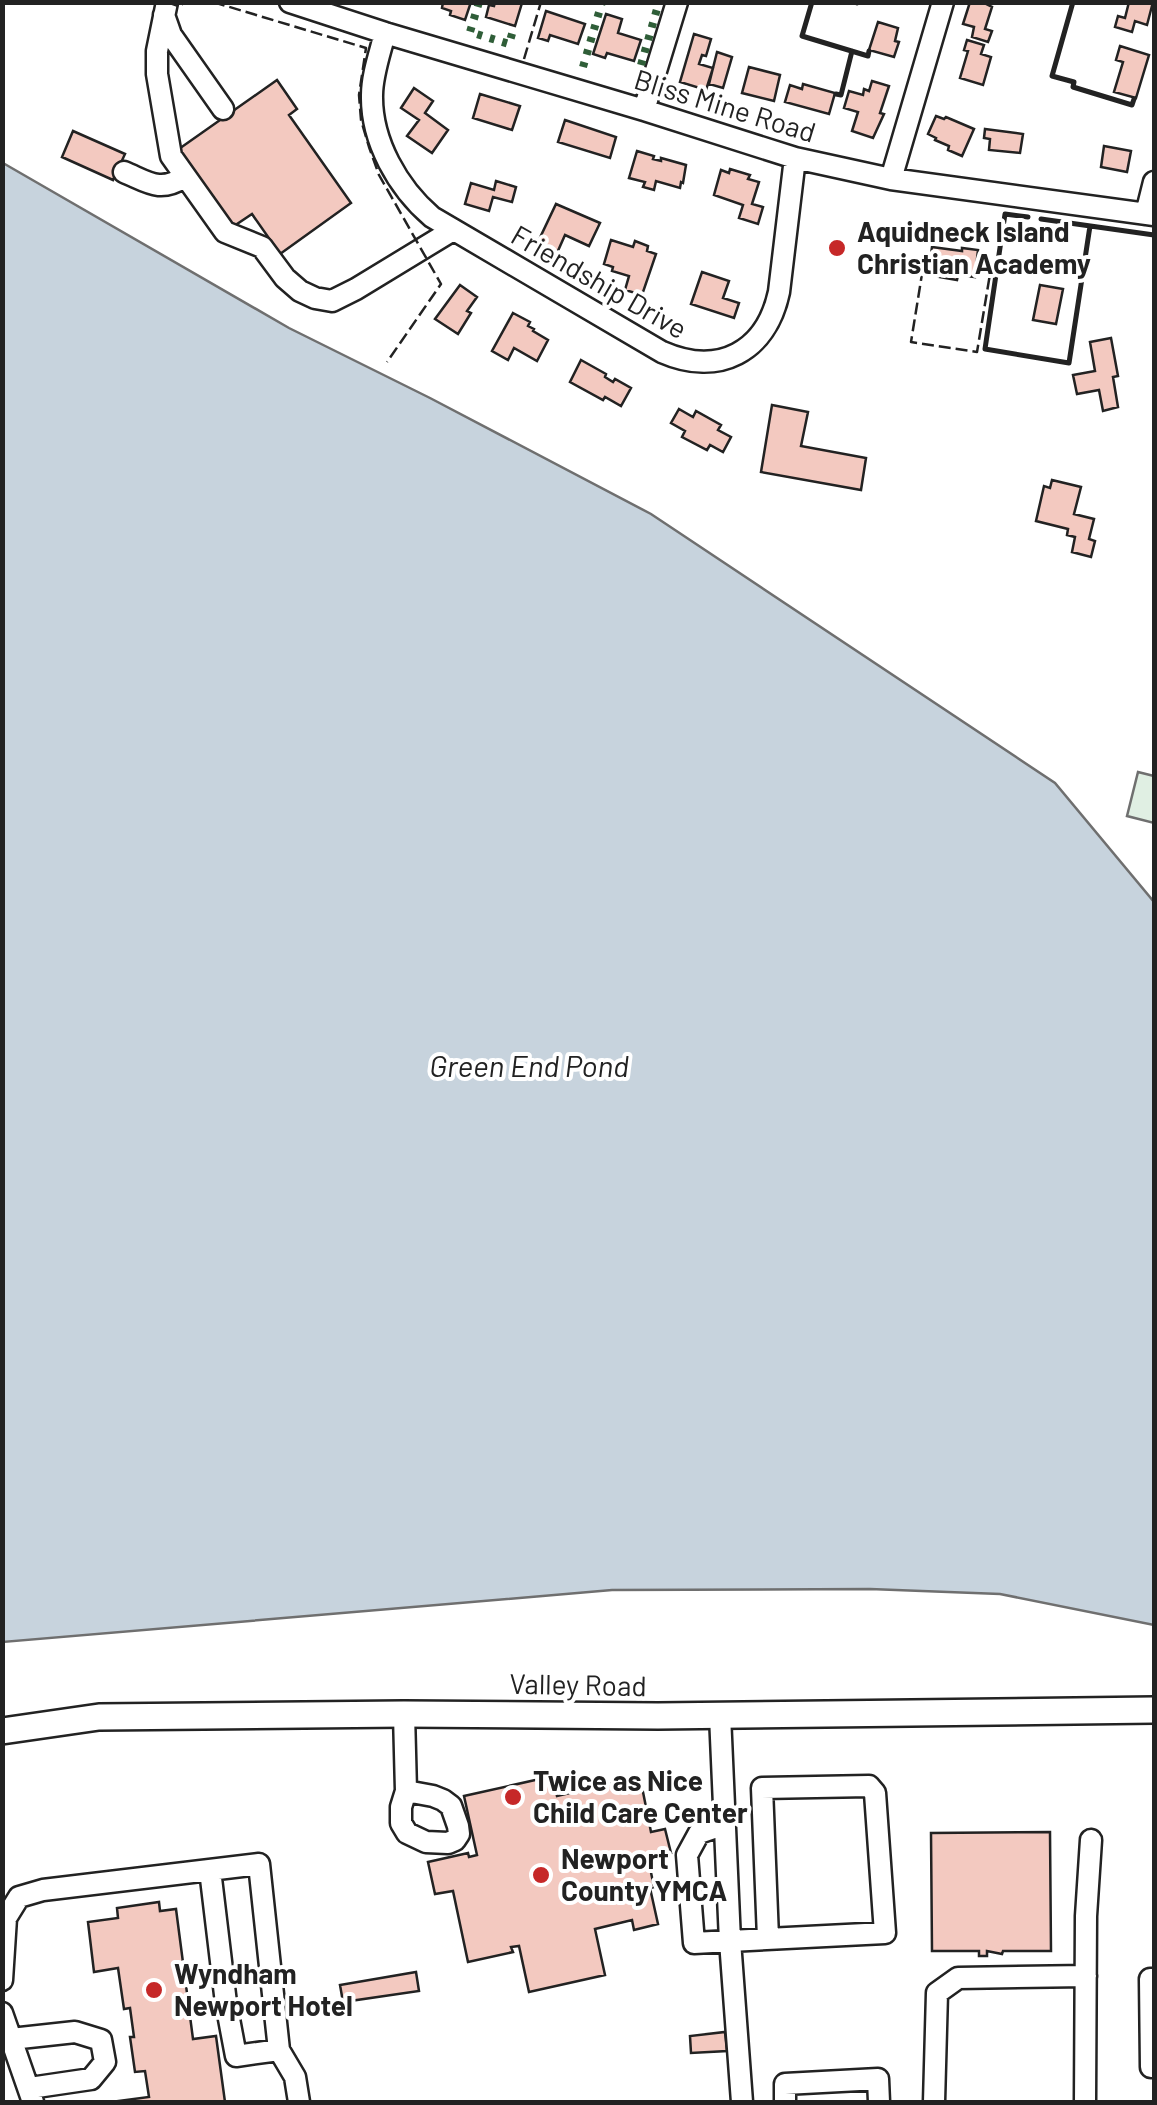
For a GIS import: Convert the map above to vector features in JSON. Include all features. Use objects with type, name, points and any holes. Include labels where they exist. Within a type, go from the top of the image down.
[{"type":"main road","name":"Valley Road","points":[[2,1731],[99,1716],[1154,1710]]},
{"type":"street","name":"Bliss Mine Road","points":[[290,2],[795,158],[891,179],[1150,214]]},
{"type":"street","points":[[644,110],[678,2]]},
{"type":"street","points":[[891,179],[943,2]]},
{"type":"street","points":[[165,8],[171,35],[223,109]]},
{"type":"street","points":[[165,8],[157,74],[170,156],[225,232],[262,246],[300,291],[332,301],[454,230]]},
{"type":"street","name":"Friendship Drive","points":[[385,34],[372,92],[374,116],[389,162],[416,204],[432,218],[682,361],[699,363],[734,355],[765,330],[776,306],[795,158]]},
{"type":"street","points":[[124,172],[156,186],[166,186],[184,177]]},
{"type":"street","points":[[1150,214],[1154,182]]},
{"type":"street","points":[[404,1714],[406,1791]]},
{"type":"street","points":[[720,1715],[742,2102]]},
{"type":"street","points":[[764,1839],[725,1832],[699,1833],[687,1855],[694,1943],[884,1933],[875,1793],[869,1786],[762,1788],[768,1938]]},
{"type":"street","points":[[1085,2102],[1086,1916],[1091,1840]]},
{"type":"street","points":[[2,1980],[6,1918],[20,1897],[43,1890],[259,1864],[280,2050],[295,2077],[299,2102]]},
{"type":"street","points":[[210,1870],[236,2056],[280,2050]]},
{"type":"street","points":[[934,2102],[937,1993],[958,1978],[1086,1976]]},
{"type":"street","points":[[1154,1979],[1150,1980],[1154,2066]]},
{"type":"street","points":[[2,2012],[7,2039],[31,2095],[92,2079],[105,2062],[101,2040],[75,2032],[7,2039]]},
{"type":"street","points":[[784,2102],[785,2084],[878,2079],[880,2102]]},
{"type":"green space","points":[[1138,772],[1154,776],[1154,823],[1127,816]]},
{"type":"water","name":"Green End Pond","points":[[3,163],[289,328],[651,514],[1055,783],[1154,902],[1154,1625],[1000,1594],[870,1589],[612,1590],[3,1642]]},
{"type":"building","points":[[443,2],[471,2],[465,20],[450,15],[451,11],[442,8]]},
{"type":"building","points":[[495,2],[522,3],[515,26],[486,17],[489,5],[494,6]]},
{"type":"building","points":[[970,2],[992,7],[985,29],[992,31],[988,42],[972,37],[974,27],[963,24]]},
{"type":"building","points":[[1129,2],[1153,2],[1147,25],[1135,21],[1132,32],[1115,27],[1118,16],[1125,18]]},
{"type":"building","points":[[546,11],[585,24],[578,44],[550,35],[548,41],[538,38]]},
{"type":"building","points":[[606,14],[622,19],[618,33],[641,40],[634,61],[607,53],[605,58],[593,54]]},
{"type":"building","points":[[878,22],[898,28],[894,57],[869,50]]},
{"type":"building","points":[[694,34],[711,39],[699,64],[713,68],[706,90],[680,82]]},
{"type":"building","points":[[967,40],[984,45],[981,54],[991,57],[983,85],[960,78]]},
{"type":"building","points":[[1120,46],[1149,55],[1136,98],[1114,92],[1123,62],[1116,60]]},
{"type":"building","points":[[717,52],[732,57],[723,88],[709,84]]},
{"type":"building","points":[[749,67],[780,75],[774,101],[742,93]]},
{"type":"building","points":[[277,80],[297,109],[289,115],[351,203],[280,254],[252,214],[231,228],[176,151]]},
{"type":"building","points":[[872,81],[889,86],[880,113],[884,114],[873,138],[852,131],[858,112],[844,108],[849,91],[863,95]]},
{"type":"building","points":[[803,84],[835,93],[829,114],[785,102],[790,85],[802,89]]},
{"type":"building","points":[[414,88],[433,101],[425,113],[448,130],[432,153],[407,136],[419,120],[401,108]]},
{"type":"building","points":[[480,94],[520,106],[512,130],[473,118]]},
{"type":"building","points":[[936,116],[974,129],[962,156],[928,134]]},
{"type":"building","points":[[565,120],[616,137],[610,158],[558,142]]},
{"type":"building","points":[[985,129],[1023,134],[1020,153],[989,150],[990,139],[984,138]]},
{"type":"building","points":[[73,131],[125,154],[113,180],[62,157]]},
{"type":"building","points":[[1104,146],[1131,151],[1127,172],[1101,167]]},
{"type":"building","points":[[637,151],[654,156],[653,159],[686,165],[680,188],[656,181],[654,190],[643,187],[645,182],[629,178]]},
{"type":"building","points":[[730,169],[759,182],[752,204],[763,207],[758,224],[739,218],[743,205],[714,195],[721,170],[729,173]]},
{"type":"building","points":[[496,181],[516,187],[512,202],[493,197],[489,211],[465,204],[471,183],[494,190]]},
{"type":"building","points":[[556,204],[600,223],[589,246],[565,235],[557,253],[537,244]]},
{"type":"building","points":[[611,240],[633,247],[635,241],[656,254],[642,295],[625,290],[629,276],[604,264]]},
{"type":"building","points":[[932,247],[978,250],[975,277],[958,275],[957,280],[928,275]]},
{"type":"building","points":[[702,272],[729,281],[723,298],[739,303],[734,318],[691,304]]},
{"type":"building","points":[[460,285],[477,297],[458,334],[435,319]]},
{"type":"building","points":[[1040,285],[1063,289],[1056,324],[1033,320]]},
{"type":"building","points":[[513,313],[530,322],[528,326],[533,331],[548,340],[537,361],[514,348],[508,360],[492,351]]},
{"type":"building","points":[[1111,338],[1118,376],[1113,377],[1118,407],[1103,411],[1099,390],[1077,394],[1073,375],[1095,371],[1090,342]]},
{"type":"building","points":[[581,360],[613,382],[615,379],[631,388],[621,406],[570,382]]},
{"type":"building","points":[[772,405],[808,412],[801,446],[866,458],[861,490],[761,472]]},
{"type":"building","points":[[679,409],[693,417],[696,411],[721,425],[718,430],[731,437],[723,452],[710,445],[707,450],[682,437],[685,431],[671,423]]},
{"type":"building","points":[[1052,480],[1081,487],[1074,514],[1094,519],[1089,539],[1095,541],[1091,557],[1072,552],[1075,537],[1067,535],[1068,529],[1036,521],[1044,486],[1050,488]]},
{"type":"building","name":"Newport County YMCA","points":[[553,1776],[557,1796],[640,1777],[651,1832],[665,1829],[671,1853],[648,1858],[658,1924],[634,1930],[632,1920],[595,1929],[605,1975],[529,1992],[519,1946],[511,1947],[513,1952],[468,1962],[453,1891],[435,1894],[428,1862],[468,1853],[469,1857],[477,1855],[464,1796]]},
{"type":"building","points":[[1050,1832],[1051,1951],[987,1951],[987,1956],[979,1956],[979,1951],[932,1951],[931,1833]]},
{"type":"building","name":"Wyndham Newport Hotel","points":[[159,1902],[160,1911],[176,1909],[193,2039],[216,2036],[225,2102],[111,2102],[149,2097],[145,2071],[135,2072],[130,2008],[124,2009],[118,1968],[94,1972],[88,1922],[118,1918],[117,1908]]},
{"type":"building","points":[[416,1972],[419,1991],[343,2002],[340,1985]]},
{"type":"building","points":[[725,2032],[727,2051],[691,2053],[690,2036]]},
{"type":"hedge","points":[[479,2],[470,32],[509,44],[514,27]]},
{"type":"hedge","points":[[583,67],[602,2]]},
{"type":"hedge","points":[[641,65],[659,2]]},
{"type":"fence","points":[[167,2],[181,7],[183,2]]},
{"type":"fence","points":[[213,2],[366,48],[359,95],[369,147],[379,175],[441,284],[387,362]]},
{"type":"fence","points":[[524,59],[541,2]]},
{"type":"fence","points":[[927,274],[922,274],[911,342],[977,352],[990,274],[978,272]]},
{"type":"wall","points":[[812,2],[802,36],[868,56],[869,51]]},
{"type":"wall","points":[[1073,2],[1052,76],[1074,82],[1073,87],[1132,105],[1134,99]]},
{"type":"wall","points":[[836,94],[841,95],[852,51]]},
{"type":"wall","points":[[1028,217],[1005,214],[985,349],[1069,363],[1090,226]]},
{"type":"wall","points":[[1041,219],[1154,235]]},
{"type":"place","name":"Aquidneck Island Christian Academy","points":[[837,248]]},
{"type":"place","name":"Twice as Nice Child Care Center","points":[[513,1797]]},
{"type":"place","name":"Newport County YMCA","points":[[541,1875]]},
{"type":"place","name":"Wyndham Newport Hotel","points":[[154,1990]]}]
